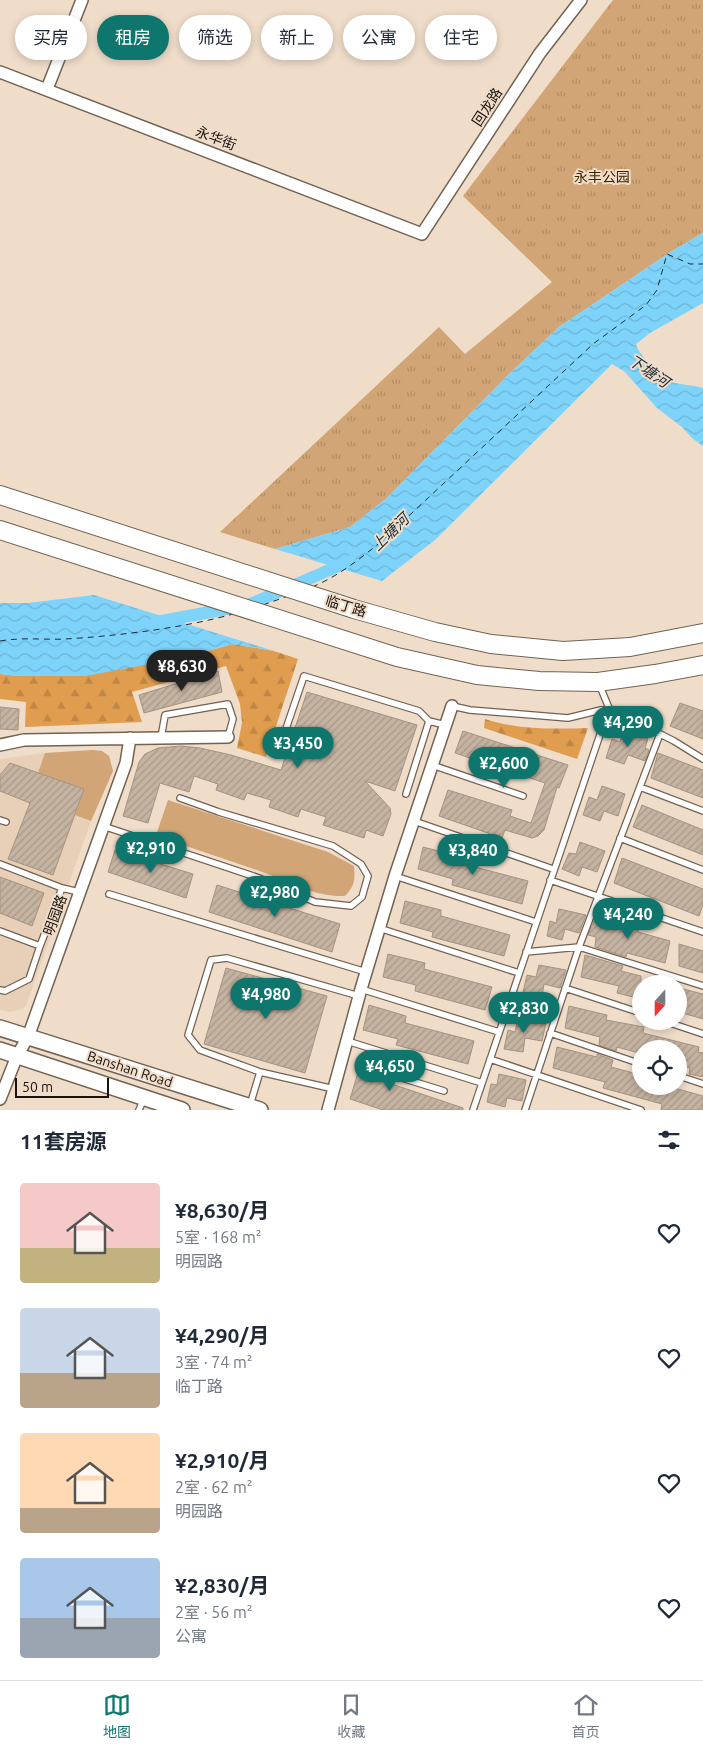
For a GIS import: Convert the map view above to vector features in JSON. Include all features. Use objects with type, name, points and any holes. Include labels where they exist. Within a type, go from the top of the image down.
[{"type":"main road","name":"临丁路","points":[[0,495],[354,609],[435,632],[491,644],[563,651],[630,646],[703,633]]},
{"type":"main road","points":[[0,530],[397,658],[477,675],[539,681],[598,682],[699,670]]},
{"type":"main road","name":"Banshan Road","points":[[0,1028],[255,1108]]},
{"type":"main road","name":"Banshan Road","points":[[0,1050],[142,1104],[182,1110]]},
{"type":"street","points":[[47,89],[82,0]]},
{"type":"street","name":"回龙路","points":[[422,234],[540,53],[581,0]]},
{"type":"street","name":"永华街","points":[[0,72],[422,234]]},
{"type":"street","points":[[328,1110],[379,928],[452,706]]},
{"type":"street","points":[[0,745],[24,740],[228,737]]},
{"type":"street","name":"明园路","points":[[0,1099],[17,1056],[28,1036],[126,762],[130,738]]},
{"type":"lane","points":[[277,755],[304,676],[419,711],[429,721],[445,725]]},
{"type":"lane","points":[[598,682],[609,708],[703,759]]},
{"type":"lane","points":[[161,738],[165,715],[228,704],[233,719],[228,737]]},
{"type":"lane","points":[[452,706],[470,710],[568,718],[609,708]]},
{"type":"lane","points":[[473,1110],[609,708]]},
{"type":"lane","points":[[406,794],[429,721]]},
{"type":"lane","points":[[525,1110],[579,946],[660,734]]},
{"type":"lane","points":[[432,765],[523,796]]},
{"type":"lane","points":[[640,786],[703,811]]},
{"type":"lane","points":[[103,826],[259,878],[315,902],[350,906],[362,897],[368,876],[362,864],[333,846],[219,812],[180,798]]},
{"type":"lane","points":[[413,821],[554,869]]},
{"type":"lane","points":[[620,838],[703,870]]},
{"type":"lane","points":[[0,864],[62,888],[79,892]]},
{"type":"lane","points":[[395,876],[536,922]]},
{"type":"lane","points":[[550,880],[703,932]]},
{"type":"lane","points":[[0,990],[5,991],[29,979],[62,888]]},
{"type":"lane","points":[[109,894],[366,972]]},
{"type":"lane","points":[[379,928],[519,973]]},
{"type":"lane","points":[[0,931],[40,946]]},
{"type":"lane","points":[[526,952],[579,946],[703,986]]},
{"type":"lane","points":[[334,1089],[260,1072],[200,1050],[188,1034],[211,960],[226,958],[360,992],[499,1032]]},
{"type":"lane","points":[[565,988],[632,1011]]},
{"type":"lane","points":[[507,1008],[557,1011]]},
{"type":"lane","points":[[688,1029],[703,1034]]},
{"type":"lane","points":[[550,1033],[632,1061]]},
{"type":"lane","points":[[347,1041],[482,1083]]},
{"type":"lane","points":[[398,1057],[402,1078],[444,1091]]},
{"type":"lane","points":[[490,1059],[641,1110]]},
{"type":"lane","points":[[255,1108],[260,1072]]},
{"type":"lane","points":[[687,1079],[703,1084]]},
{"type":"shaded area","points":[[102,751],[109,756],[113,771],[91,821],[27,1003],[23,1009],[10,1012],[0,1010],[0,759],[45,753]]},
{"type":"green space","name":"永丰公园","points":[[613,0],[703,0],[703,233],[672,251],[559,327],[509,374],[387,498],[350,527],[275,549],[220,532],[439,327],[465,354],[552,282],[463,196]]},
{"type":"green space","points":[[233,644],[274,651],[298,659],[266,757],[237,748],[242,723],[240,704],[226,666],[132,692],[142,722],[25,727],[26,702],[0,699],[0,674],[18,676],[182,658]]},
{"type":"green space","points":[[485,719],[524,727],[588,728],[577,759],[484,728]]},
{"type":"green space","points":[[102,751],[109,756],[113,771],[91,821],[75,815],[84,789],[38,773],[45,753]]},
{"type":"green space","points":[[168,800],[328,852],[354,866],[353,886],[345,896],[314,892],[156,835]]},
{"type":"water","name":"下塘河","points":[[703,233],[703,303],[650,333],[636,344],[646,360],[670,381],[703,388],[703,446],[657,408],[624,371],[612,364],[435,540],[382,581],[275,549],[350,527],[387,498],[509,374],[559,327],[672,251]]},
{"type":"water","points":[[94,595],[274,651],[233,644],[182,658],[85,676],[18,676],[0,674],[0,603],[28,603]]},
{"type":"building","points":[[218,671],[222,692],[144,713],[139,695]]},
{"type":"building","points":[[307,692],[417,725],[395,791],[365,781],[390,808],[391,814],[383,836],[366,830],[364,838],[323,825],[326,817],[301,809],[298,817],[269,807],[271,800],[247,793],[244,800],[216,790],[218,784],[194,776],[189,792],[160,783],[148,823],[123,816],[139,762],[145,754],[158,748],[181,746],[200,748],[281,770]]},
{"type":"building","points":[[680,703],[703,711],[703,739],[670,726]]},
{"type":"building","points":[[0,707],[19,709],[18,730],[0,729]]},
{"type":"building","points":[[463,731],[568,765],[559,788],[557,787],[544,830],[538,836],[532,838],[505,830],[502,838],[439,816],[448,790],[512,810],[510,816],[531,823],[545,783],[455,753]]},
{"type":"building","points":[[623,732],[648,739],[645,748],[649,750],[645,761],[628,755],[624,764],[606,758],[612,739],[620,742]]},
{"type":"building","points":[[658,753],[703,770],[703,798],[651,778]]},
{"type":"building","points":[[10,763],[84,789],[53,875],[8,859],[30,803],[0,791],[0,775]]},
{"type":"building","points":[[602,786],[625,794],[618,816],[604,811],[600,821],[583,815],[589,797],[597,800]]},
{"type":"building","points":[[642,805],[703,830],[703,855],[633,827]]},
{"type":"building","points":[[580,842],[605,851],[597,872],[582,867],[579,876],[562,869],[569,853],[576,854]]},
{"type":"building","points":[[423,847],[458,856],[456,862],[528,881],[522,904],[452,885],[453,879],[418,869]]},
{"type":"building","points":[[115,850],[193,874],[186,898],[108,872]]},
{"type":"building","points":[[622,858],[703,889],[703,905],[699,916],[614,883]]},
{"type":"building","points":[[0,877],[44,893],[32,926],[0,913]]},
{"type":"building","points":[[217,885],[340,924],[332,952],[209,912]]},
{"type":"building","points":[[405,901],[441,910],[441,916],[510,935],[504,956],[432,937],[433,932],[400,923]]},
{"type":"building","points":[[559,909],[586,915],[579,933],[565,929],[562,940],[547,936],[550,921],[556,923]]},
{"type":"building","points":[[596,917],[639,927],[638,932],[670,941],[665,963],[627,953],[626,957],[595,947],[596,937],[588,935]]},
{"type":"building","points":[[679,944],[703,951],[703,973],[679,966]]},
{"type":"building","points":[[388,954],[425,963],[424,969],[492,987],[485,1010],[415,991],[416,985],[383,977]]},
{"type":"building","points":[[585,955],[623,966],[621,971],[637,975],[632,975],[632,997],[617,993],[619,986],[581,977]]},
{"type":"building","points":[[539,965],[566,970],[560,988],[544,984],[542,997],[523,992],[527,975],[536,977]]},
{"type":"building","points":[[226,968],[327,996],[305,1073],[204,1044]]},
{"type":"building","points":[[688,990],[703,994],[703,1019],[688,1015]]},
{"type":"building","points":[[369,1005],[406,1016],[405,1023],[474,1041],[468,1064],[396,1045],[398,1039],[363,1030]]},
{"type":"building","points":[[569,1006],[607,1015],[606,1020],[632,1025],[632,1030],[644,1030],[643,1033],[671,1040],[632,1040],[632,1051],[617,1047],[616,1051],[599,1045],[600,1037],[565,1028]]},
{"type":"building","points":[[518,1018],[546,1023],[542,1041],[525,1038],[523,1052],[504,1049],[508,1030],[515,1032]]},
{"type":"building","points":[[687,1044],[699,1047],[698,1052],[703,1053],[703,1077],[689,1074],[690,1068],[687,1067]]},
{"type":"building","points":[[557,1047],[597,1057],[597,1054],[613,1060],[611,1067],[632,1073],[632,1095],[687,1095],[687,1092],[703,1096],[703,1110],[661,1110],[662,1104],[603,1088],[605,1082],[553,1068]]},
{"type":"building","points":[[363,1056],[389,1065],[383,1081],[463,1108],[463,1110],[383,1110],[350,1099]]},
{"type":"building","points":[[499,1074],[526,1080],[522,1101],[507,1098],[505,1107],[487,1102],[491,1084],[497,1085]]},
{"type":"waterway","name":"上塘河","points":[[156,622],[248,605],[350,561]]},
{"type":"ferry route","points":[[312,587],[341,572],[383,540],[593,344],[646,305],[657,290],[667,254],[690,264],[703,264]]},
{"type":"ferry route","points":[[263,605],[288,596]]},
{"type":"ferry route","points":[[0,641],[106,636],[172,627],[233,614]]}]
